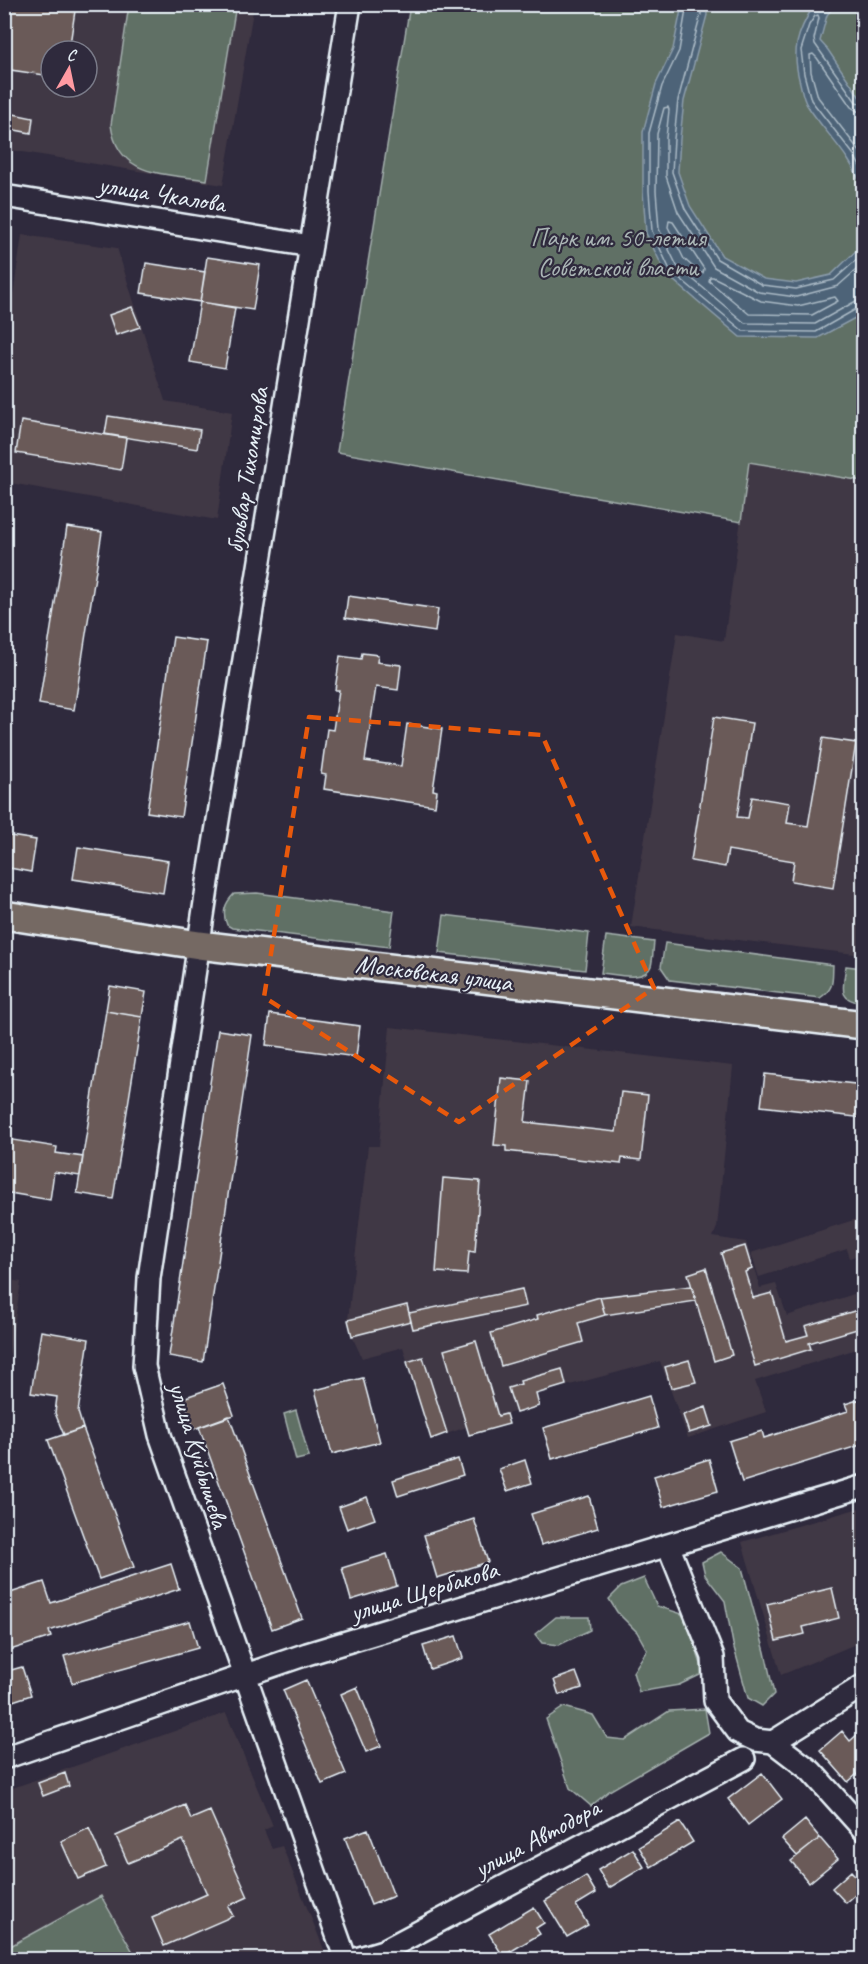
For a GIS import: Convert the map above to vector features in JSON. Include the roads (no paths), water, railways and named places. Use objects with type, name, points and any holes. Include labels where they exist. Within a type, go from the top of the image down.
[{"type":"main road","name":"Московская улица","points":[[4,915],[199,945],[864,1025]]},
{"type":"street","name":"бульвар Тихомирова","points":[[199,945],[350,4]]},
{"type":"street","name":"улица Чкалова","points":[[4,196],[311,246]]},
{"type":"street","name":"улица Куйбышева","points":[[199,945],[149,1278],[144,1366],[160,1435],[346,1959]]},
{"type":"street","name":"улица Щербакова","points":[[4,1758],[317,1651],[864,1486]]},
{"type":"street","points":[[668,1545],[713,1657],[715,1701],[738,1732],[755,1740],[773,1742],[811,1771],[864,1830]]},
{"type":"street","points":[[773,1742],[864,1685]]},
{"type":"street","name":"улица Автодора","points":[[353,1959],[383,1951],[744,1759]]},
{"type":"water","points":[[682,5],[706,5],[707,15],[684,101],[678,172],[690,206],[722,256],[764,279],[796,283],[831,275],[863,244],[863,312],[818,338],[740,337],[666,274],[646,233],[643,132],[656,84],[673,49]]},
{"type":"water","points":[[814,5],[835,5],[827,15],[820,41],[863,102],[863,190],[852,165],[815,116],[803,95],[797,71],[797,42],[803,24]]},
{"type":"park label","name":"Парк им. 50-летия Советской власти","points":[[618,252]]}]
